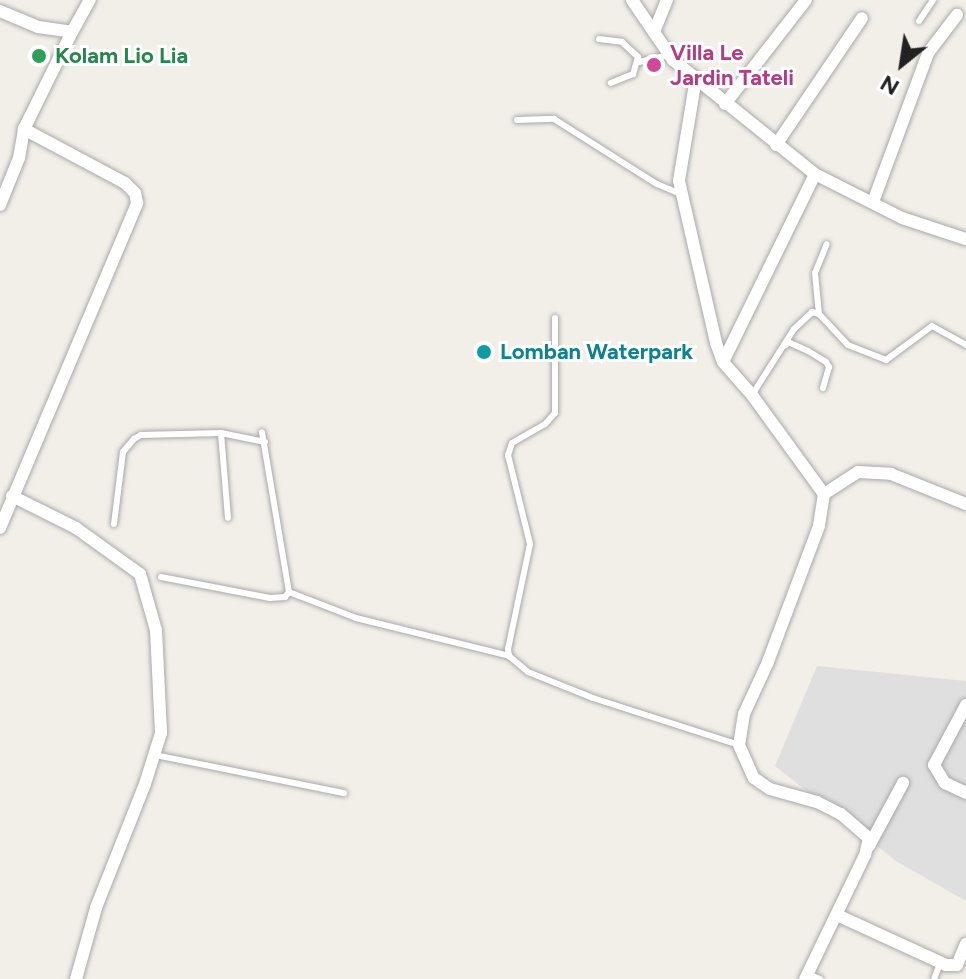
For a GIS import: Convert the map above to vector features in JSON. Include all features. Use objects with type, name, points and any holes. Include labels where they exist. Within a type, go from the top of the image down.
[{"type":"street","points":[[0,205],[19,158],[24,129],[90,0]]},
{"type":"street","points":[[632,0],[669,55],[725,104],[815,174],[943,234],[966,239]]},
{"type":"street","points":[[654,32],[667,0]]},
{"type":"street","points":[[725,104],[806,0]]},
{"type":"street","points":[[0,11],[38,27],[72,32]]},
{"type":"street","points":[[873,202],[928,53],[957,15]]},
{"type":"street","points":[[776,145],[862,18]]},
{"type":"street","points":[[696,78],[681,161],[680,194],[723,362],[752,395],[824,494],[819,526],[768,662],[744,714],[739,745],[754,778],[770,789],[817,802],[841,814],[865,831],[869,846]]},
{"type":"street","points":[[0,528],[137,203],[135,193],[125,183],[24,129]]},
{"type":"street","points":[[723,362],[815,174]]},
{"type":"street","points":[[824,494],[858,472],[891,474],[966,504]]},
{"type":"street","points":[[12,496],[76,528],[140,574],[156,630],[161,683],[161,733],[96,908],[76,979]]},
{"type":"street","points":[[966,705],[934,765],[945,783],[966,793]]},
{"type":"street","points":[[811,977],[869,846],[903,783]]},
{"type":"street","points":[[837,915],[940,963],[957,965],[966,944]]},
{"type":"lane","points":[[919,21],[933,0]]},
{"type":"lane","points":[[599,39],[629,46],[639,62]]},
{"type":"lane","points":[[611,83],[628,77],[639,62],[669,55]]},
{"type":"lane","points":[[517,120],[554,119],[657,184],[680,194]]},
{"type":"lane","points":[[819,314],[815,273],[827,244]]},
{"type":"lane","points":[[752,395],[805,317],[812,312],[819,314],[848,345],[886,360],[932,326],[966,345]]},
{"type":"lane","points":[[509,656],[530,544],[508,455],[518,438],[545,424],[555,413],[555,318]]},
{"type":"lane","points":[[785,348],[788,342],[826,362],[829,367],[823,388]]},
{"type":"lane","points":[[161,577],[270,598],[285,597],[289,592],[262,432]]},
{"type":"lane","points":[[114,524],[123,452],[141,435],[221,433],[265,442]]},
{"type":"lane","points":[[221,433],[228,518]]},
{"type":"lane","points":[[289,592],[356,618],[509,656],[528,672],[593,698],[739,745]]},
{"type":"lane","points":[[155,755],[344,793]]},
{"type":"lane","points":[[934,979],[940,963]]},
{"type":"shaded area","points":[[817,666],[966,681],[966,901],[896,861],[775,766]]},
{"type":"place","name":"Kolam Lio Lia","points":[[39,56]]},
{"type":"place","name":"Villa Le Jardin Tateli","points":[[654,65]]},
{"type":"place","name":"Lomban Waterpark","points":[[484,352]]}]
